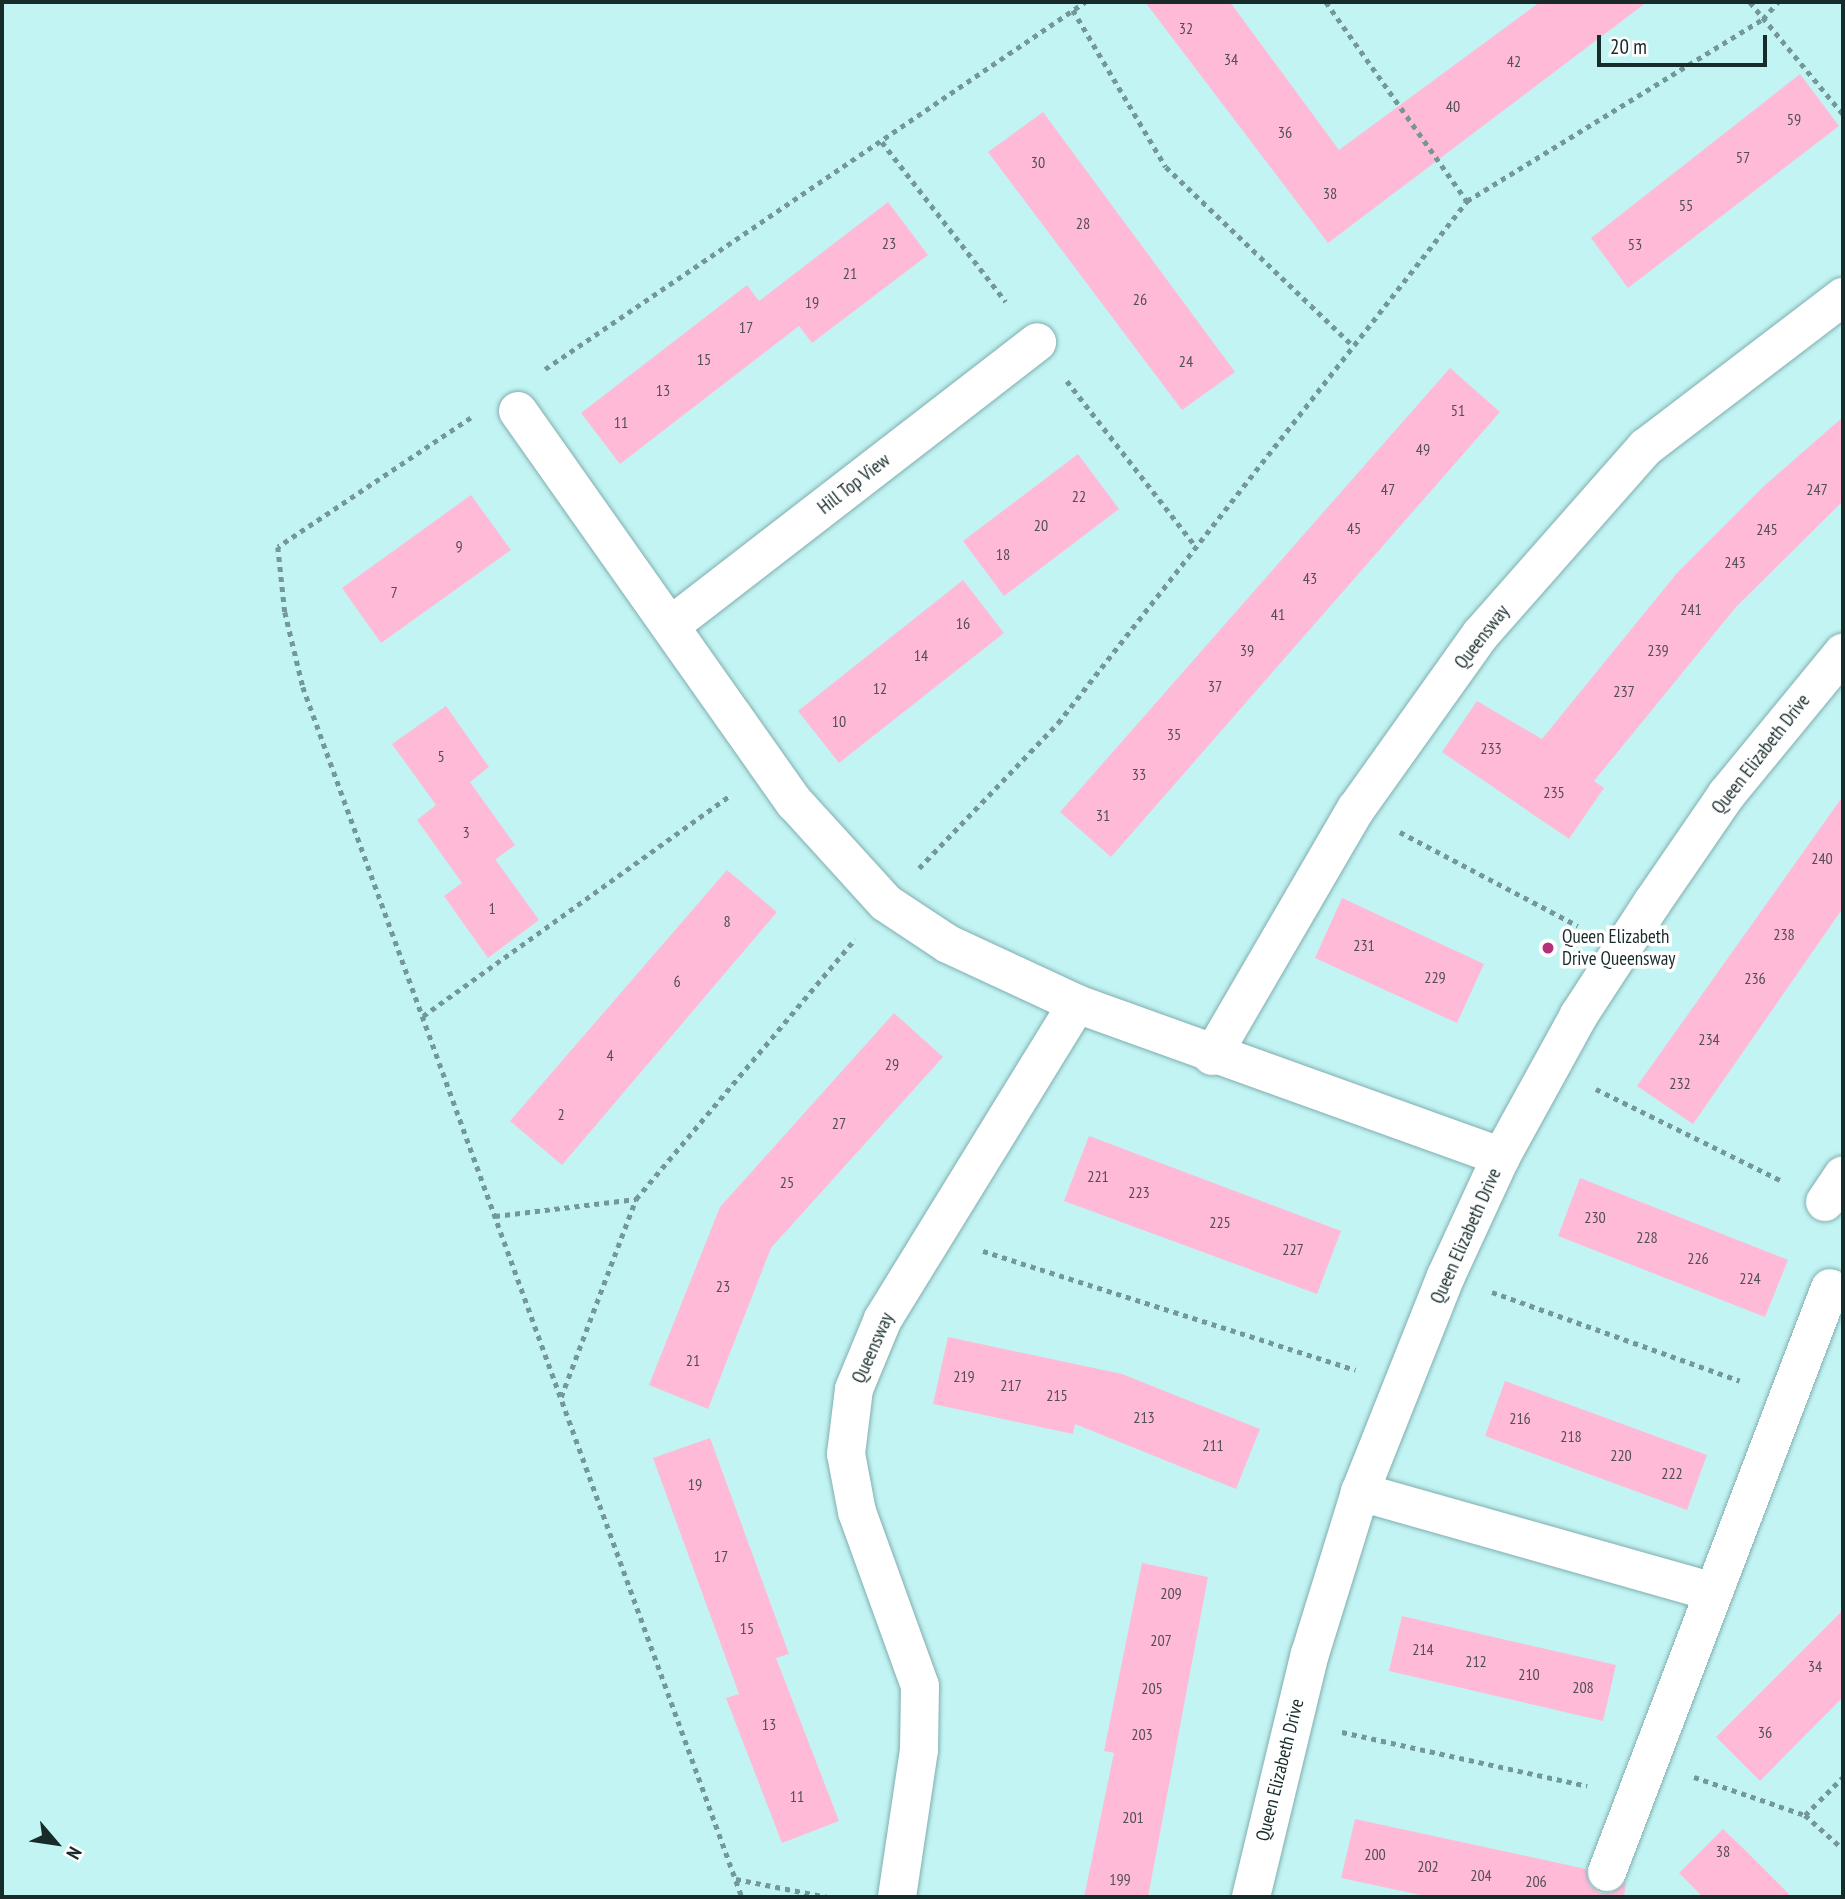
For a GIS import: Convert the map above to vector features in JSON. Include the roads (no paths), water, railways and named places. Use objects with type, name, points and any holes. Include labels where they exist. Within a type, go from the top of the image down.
[{"type":"street","name":"Queensway","points":[[1212,1056],[1356,808],[1481,634],[1646,447],[1843,297]]},
{"type":"street","name":"Hill Top View","points":[[670,626],[1037,342]]},
{"type":"street","points":[[518,411],[769,766],[838,857],[886,903],[948,944],[1077,1004],[1212,1056],[1502,1157]]},
{"type":"street","name":"Queen Elizabeth Drive","points":[[1251,1897],[1292,1720],[1360,1492],[1446,1276],[1502,1157],[1551,1066],[1622,949],[1727,794],[1840,664]]},
{"type":"street","name":"Queensway","points":[[897,1897],[919,1750],[920,1686],[857,1512],[846,1454],[859,1377],[883,1319],[1077,1004]]},
{"type":"street","points":[[1607,1872],[1830,1288]]},
{"type":"street","points":[[1360,1492],[1713,1592]]},
{"type":"place","name":"Queen Elizabeth Drive Queensway","points":[[1548,948]]}]
